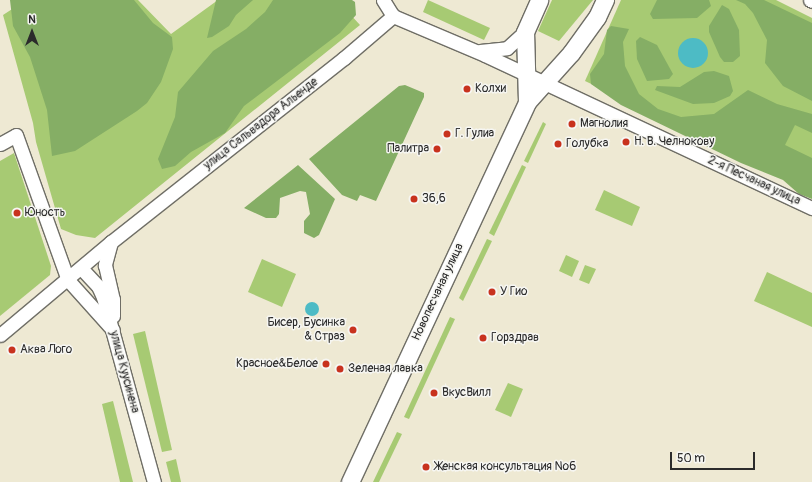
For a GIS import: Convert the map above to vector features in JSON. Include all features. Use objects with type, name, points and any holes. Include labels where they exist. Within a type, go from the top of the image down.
[{"type":"main road","points":[[525,32],[540,0]]},
{"type":"main road","name":"Новопесчаная улица","points":[[350,482],[527,102],[571,52],[597,17],[605,0]]},
{"type":"main road","name":"Новопесчаная улица","points":[[525,32],[527,102]]},
{"type":"street","points":[[383,0],[393,16],[477,51],[544,82]]},
{"type":"street","name":"улица Сальвадора Альенде","points":[[0,335],[68,280],[111,242],[344,58],[393,16]]},
{"type":"street","points":[[477,51],[499,51],[513,43],[525,32]]},
{"type":"street","name":"2-я Песчаная улица","points":[[544,82],[812,208]]},
{"type":"street","points":[[0,144],[16,135],[68,280],[113,330]]},
{"type":"street","points":[[111,242],[105,265],[113,299],[113,330]]},
{"type":"street","name":"улица Куусинена","points":[[81,268],[98,286],[113,330],[154,482]]},
{"type":"green space","points":[[10,0],[134,0],[153,23],[172,37],[173,49],[161,82],[147,103],[137,111],[75,151],[52,156],[47,110],[30,57],[13,26]]},
{"type":"green space","points":[[26,0],[138,0],[171,34],[218,0],[337,0],[360,25],[95,238],[76,235],[61,229],[36,142],[33,123],[3,15]]},
{"type":"green space","points":[[216,0],[253,0],[236,15],[229,26],[212,37],[207,38]]},
{"type":"green space","points":[[273,0],[352,0],[355,2],[356,15],[340,33],[244,106],[225,133],[191,152],[175,166],[162,169],[158,159],[175,117],[178,92],[213,51],[246,29],[265,12]]},
{"type":"green space","points":[[428,0],[490,28],[484,40],[423,12]]},
{"type":"green space","points":[[552,0],[593,0],[559,41],[538,31]]},
{"type":"green space","points":[[621,0],[776,0],[812,18],[812,188],[585,81]]},
{"type":"green space","points":[[657,0],[709,0],[711,6],[697,18],[653,19],[650,14]]},
{"type":"green space","points":[[736,0],[764,0],[812,23],[812,101],[783,86],[765,63],[767,40],[753,13],[745,4]]},
{"type":"green space","points":[[722,5],[729,9],[739,30],[740,56],[733,62],[724,62],[720,57],[709,32],[709,26]]},
{"type":"green space","points":[[611,26],[629,29],[623,42],[625,66],[639,94],[658,109],[681,117],[714,114],[748,90],[777,104],[812,114],[812,133],[795,125],[785,145],[812,158],[812,199],[799,194],[783,180],[741,163],[621,105],[591,84],[590,74],[604,54],[607,30]]},
{"type":"green space","points":[[640,37],[657,45],[673,74],[669,79],[647,81],[637,59],[636,41]]},
{"type":"green space","points":[[714,71],[729,76],[733,91],[730,96],[714,103],[693,104],[655,90],[657,86],[680,87],[704,72]]},
{"type":"green space","points":[[405,85],[424,93],[424,97],[376,201],[360,195],[357,201],[342,195],[309,159],[399,86]]},
{"type":"green space","points":[[543,122],[546,124],[528,163],[524,161]]},
{"type":"green space","name":"Юность","points":[[14,153],[51,266],[50,275],[0,316],[0,161]]},
{"type":"green space","points":[[298,165],[335,199],[319,235],[314,238],[304,233],[304,221],[310,214],[306,192],[300,191],[280,198],[279,214],[276,218],[266,218],[244,208]]},
{"type":"green space","points":[[522,165],[526,167],[494,236],[489,233]]},
{"type":"green space","points":[[604,190],[640,207],[632,226],[595,210]]},
{"type":"green space","points":[[487,239],[492,241],[463,301],[459,298]]},
{"type":"green space","points":[[566,255],[579,261],[572,277],[559,271]]},
{"type":"green space","points":[[262,259],[296,274],[282,307],[248,292]]},
{"type":"green space","points":[[585,265],[596,269],[589,284],[579,280]]},
{"type":"green space","points":[[767,272],[812,293],[812,327],[754,301]]},
{"type":"green space","points":[[450,317],[455,319],[409,419],[404,417]]},
{"type":"green space","points":[[145,331],[172,450],[162,452],[133,334]]},
{"type":"green space","points":[[508,383],[523,389],[511,417],[495,410]]},
{"type":"green space","points":[[113,401],[133,482],[120,482],[102,404]]},
{"type":"green space","points":[[397,432],[402,434],[379,482],[373,482]]},
{"type":"green space","points":[[176,459],[181,482],[171,482],[166,462]]},
{"type":"water","points":[[693,38],[704,42],[708,53],[704,64],[693,68],[682,64],[678,53],[682,42]]},
{"type":"water","points":[[309,302],[315,302],[319,306],[319,312],[315,316],[309,316],[305,312],[305,306]]},
{"type":"place","name":"Колхи","points":[[467,89]]},
{"type":"place","name":"Магнолия","points":[[572,124]]},
{"type":"place","name":"Г. Гулиа","points":[[447,134]]},
{"type":"place","name":"Н. В. Челнокову","points":[[626,142]]},
{"type":"place","name":"Голубка","points":[[558,144]]},
{"type":"place","name":"Палитра","points":[[437,149]]},
{"type":"place","name":"36,6","points":[[414,199]]},
{"type":"place","name":"Юность","points":[[17,213]]},
{"type":"place","name":"У Гио","points":[[492,292]]},
{"type":"place","name":"Бисер, Бусинка & Страз","points":[[353,330]]},
{"type":"place","name":"Горздрав","points":[[483,338]]},
{"type":"place","name":"Аква Лого","points":[[12,350]]},
{"type":"place","name":"Красное&Белое","points":[[326,364]]},
{"type":"place","name":"Зеленая лавка","points":[[340,369]]},
{"type":"place","name":"ВкусВилл","points":[[434,393]]},
{"type":"place","name":"Женская консультация №6","points":[[426,467]]}]
